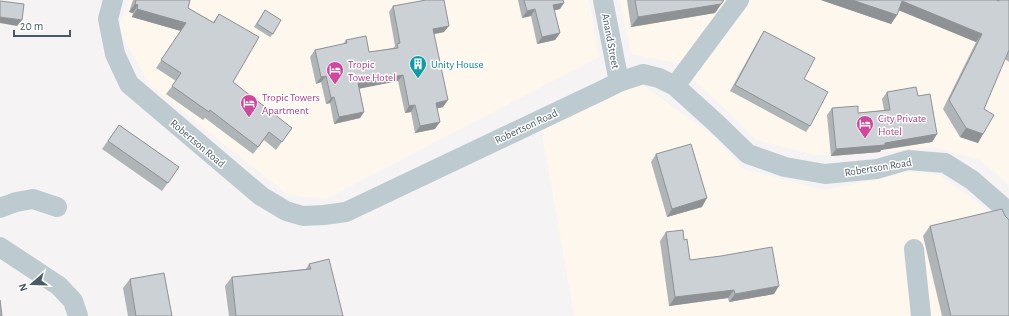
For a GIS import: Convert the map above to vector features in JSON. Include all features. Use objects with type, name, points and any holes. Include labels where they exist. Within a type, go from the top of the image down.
[{"type":"street","name":"Robertson Road","points":[[113,0],[108,19],[115,54],[129,84],[261,196],[286,211],[303,216],[346,212],[619,82],[643,74],[659,78],[676,86],[748,154],[785,167],[825,174],[877,169],[908,160],[944,163],[972,180],[1004,207],[1009,221]]},
{"type":"street","name":"Anand Street","points":[[603,0],[619,82]]},
{"type":"street","points":[[676,86],[738,0]]},
{"type":"street","points":[[0,208],[16,202],[33,199],[56,207]]},
{"type":"street","points":[[0,247],[59,286],[73,302],[78,316]]},
{"type":"street","points":[[914,249],[921,316]]},
{"type":"shaded area","points":[[130,0],[589,0],[599,57],[326,199],[288,195],[149,84],[118,28]]},
{"type":"shaded area","points":[[620,0],[1009,0],[1009,185],[980,160],[934,147],[871,153],[814,155],[756,140],[676,63],[631,54]]},
{"type":"shaded area","points":[[640,83],[716,138],[743,169],[825,190],[910,172],[940,175],[993,214],[1009,316],[574,316],[541,127]]},
{"type":"building","points":[[136,0],[190,0],[188,8],[214,23],[219,14],[259,37],[233,82],[292,128],[282,142],[269,132],[258,147],[210,110],[209,112],[172,86],[181,73],[161,60],[186,23],[137,9],[138,5],[135,4]]},
{"type":"building","points":[[426,0],[444,0],[449,26],[433,29],[448,100],[436,103],[440,122],[420,126],[415,105],[409,106],[403,75],[358,83],[364,112],[339,117],[334,97],[331,98],[326,76],[321,77],[315,50],[347,43],[346,40],[366,36],[369,52],[398,48],[397,44],[400,43],[393,6]]},
{"type":"building","points":[[524,0],[563,0],[564,3],[553,5],[560,33],[542,37],[535,9],[527,11]]},
{"type":"building","points":[[635,0],[724,0],[721,4],[638,17]]},
{"type":"building","points":[[852,0],[1009,0],[1009,50],[984,109],[994,115],[983,134],[966,128],[949,100],[982,34],[902,1],[897,15]]},
{"type":"building","points":[[0,1],[24,4],[22,20],[0,17]]},
{"type":"building","points":[[265,10],[281,20],[273,34],[257,24]]},
{"type":"building","points":[[764,31],[815,58],[804,79],[828,92],[810,126],[735,85]]},
{"type":"building","points":[[916,87],[918,96],[930,94],[937,134],[885,143],[885,145],[836,149],[832,108],[858,106],[858,113],[890,110],[887,92]]},
{"type":"building","points":[[119,125],[179,167],[168,183],[108,141]]},
{"type":"building","points":[[691,144],[707,198],[672,209],[656,154]]},
{"type":"building","points":[[1002,209],[1005,216],[1009,220],[1009,316],[951,316],[930,226]]},
{"type":"building","points":[[683,230],[684,240],[687,239],[690,260],[772,247],[779,286],[735,294],[734,290],[675,297],[666,232]]},
{"type":"building","points":[[329,259],[343,316],[236,316],[232,277],[311,269],[309,264]]},
{"type":"building","points":[[164,273],[172,316],[136,316],[130,279]]},
{"type":"building","points":[[0,300],[2,316],[0,316]]},
{"type":"place","name":"Unity House","points":[[418,79]]},
{"type":"place","name":"Tropic Towe Hotel","points":[[335,85]]},
{"type":"place","name":"Tropic Towers Apartment","points":[[249,118]]},
{"type":"place","name":"City Private Hotel","points":[[865,139]]}]
